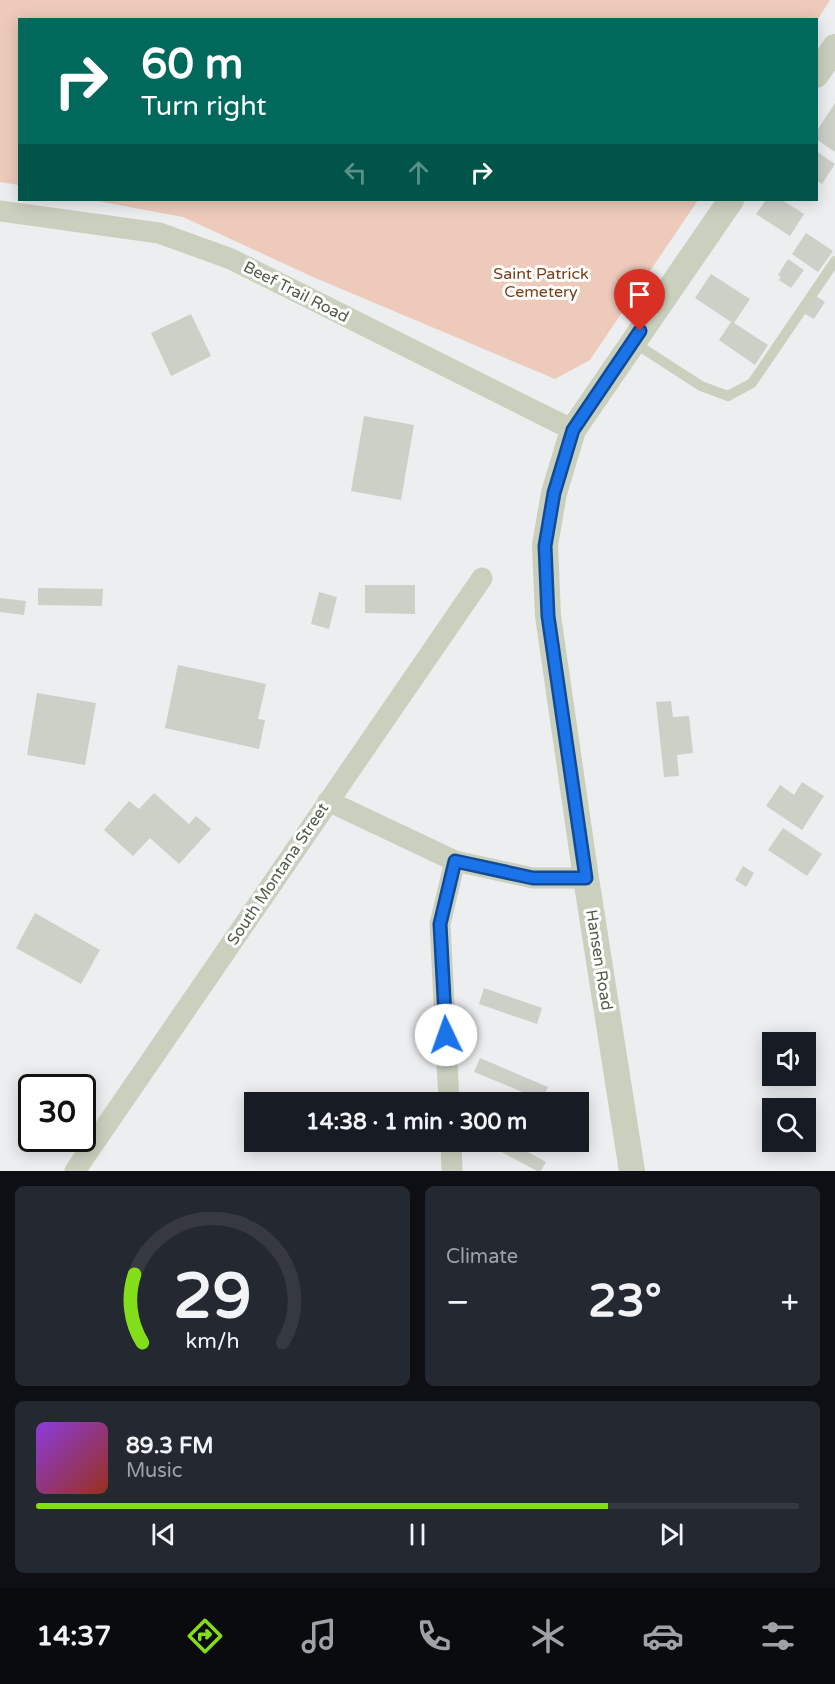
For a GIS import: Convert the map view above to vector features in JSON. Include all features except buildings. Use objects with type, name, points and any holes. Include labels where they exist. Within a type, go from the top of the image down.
[{"type":"street","points":[[818,72],[835,47]]},
{"type":"street","points":[[573,430],[729,201]]},
{"type":"street","name":"Beef Trail Road","points":[[0,210],[159,233],[231,259],[573,430]]},
{"type":"street","name":"Hansen Road","points":[[573,430],[554,493],[545,546],[548,616],[632,1171]]},
{"type":"street","name":"South Montana Street","points":[[75,1171],[482,578]]},
{"type":"street","points":[[328,801],[455,861],[533,878],[586,878]]},
{"type":"street","points":[[448,1092],[440,924],[455,861]]},
{"type":"street","points":[[452,1152],[453,1171]]},
{"type":"lane","points":[[633,341],[701,386],[728,396],[752,383],[835,261]]},
{"type":"green space","points":[[0,0],[830,0],[818,19],[18,18],[18,185],[0,182]]},
{"type":"green space","name":"Saint Patrick Cemetery","points":[[97,201],[697,201],[590,360],[555,379],[313,277],[183,217]]},
{"type":"route","points":[[446,1035],[440,924],[455,861],[533,878],[586,878],[548,616],[545,546],[554,493],[573,430],[640,331]]}]
